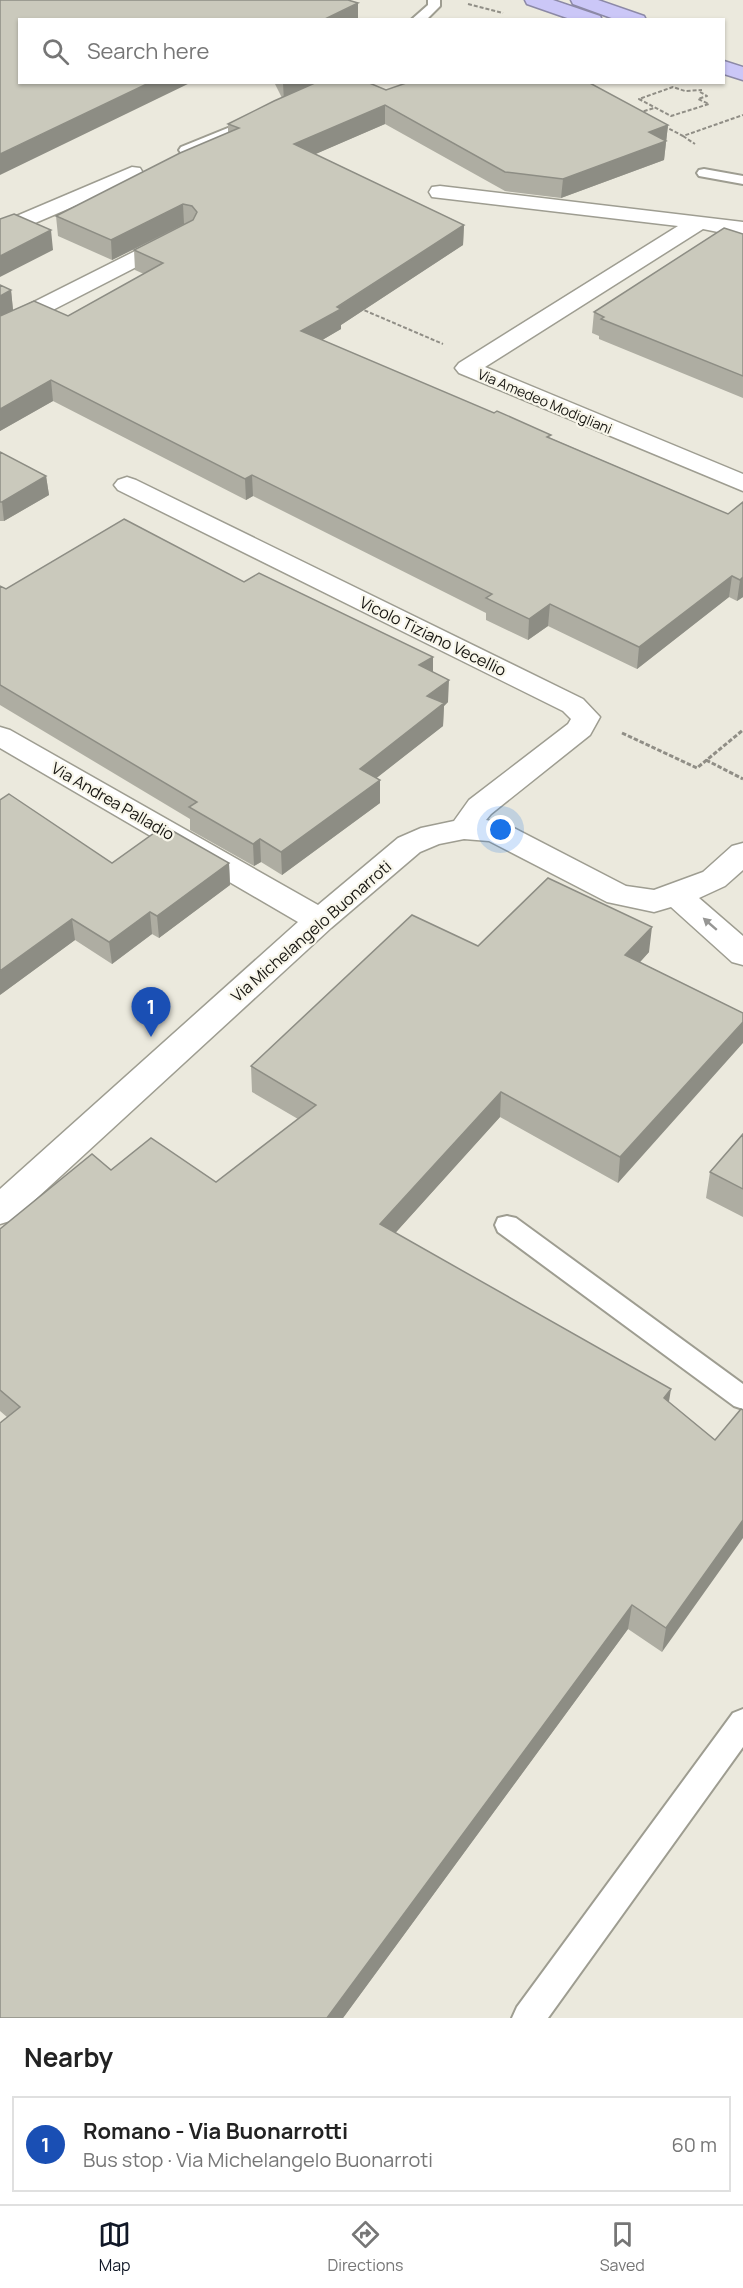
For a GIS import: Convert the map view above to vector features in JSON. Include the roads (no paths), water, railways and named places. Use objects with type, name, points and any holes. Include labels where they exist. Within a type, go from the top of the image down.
[{"type":"highway","points":[[534,0],[587,18]]},
{"type":"highway","points":[[579,0],[631,18]]},
{"type":"highway","points":[[725,50],[743,56]]},
{"type":"highway","points":[[725,68],[743,74]]},
{"type":"street","points":[[0,231],[132,173]]},
{"type":"street","points":[[440,192],[733,226],[743,230]]},
{"type":"street","points":[[8,205],[33,216]]},
{"type":"street","name":"Via Amedeo Modigliani","points":[[698,223],[467,368],[743,483]]},
{"type":"street","points":[[0,328],[185,233]]},
{"type":"street","name":"Vicolo Tiziano Vecellio","points":[[127,485],[573,705],[586,717],[580,729],[480,807],[464,829]]},
{"type":"street","name":"Via Andrea Palladio","points":[[0,736],[320,920]]},
{"type":"street","name":"Via Michelangelo Buonarroti","points":[[0,1210],[320,920],[409,845],[432,835],[464,829],[495,831],[618,895],[654,901],[677,895],[714,879],[743,854]]},
{"type":"street","points":[[677,895],[743,954]]},
{"type":"lane","points":[[419,18],[434,6],[434,0]]},
{"type":"lane","points":[[186,150],[273,113]]},
{"type":"lane","points":[[704,173],[743,180]]},
{"type":"lane","points":[[507,1225],[743,1398]]},
{"type":"lane","points":[[528,2018],[743,1723]]},
{"type":"place","name":"Romano - Via Buonarrotti","points":[[151,1037]]}]
